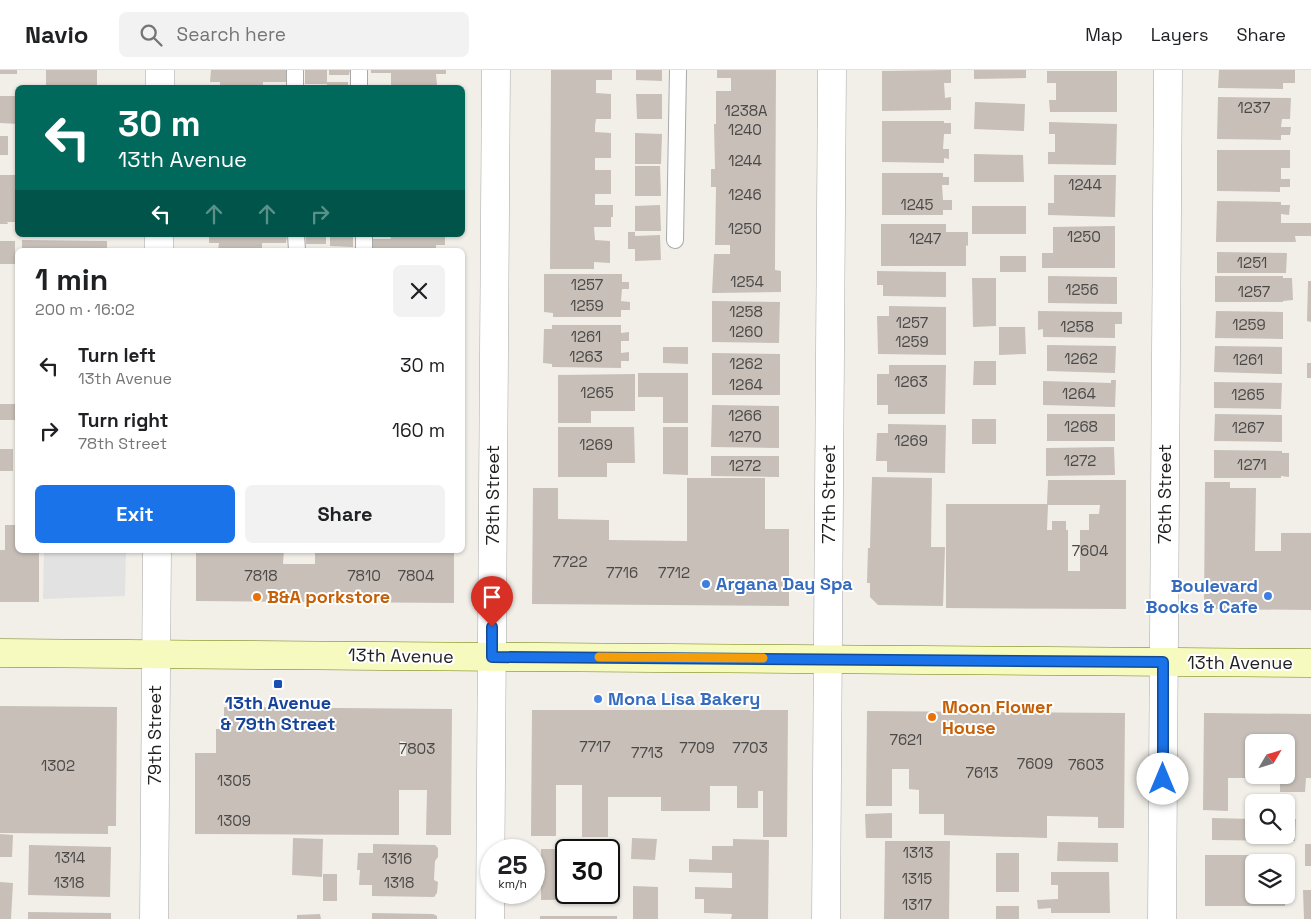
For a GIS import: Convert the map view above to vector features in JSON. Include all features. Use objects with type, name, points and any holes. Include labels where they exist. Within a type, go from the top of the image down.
[{"type":"main road","name":"13th Avenue","points":[[0,653],[1311,663]]},
{"type":"street","points":[[160,70],[160,85]]},
{"type":"street","name":"78th Street","points":[[490,919],[496,70]]},
{"type":"street","name":"77th Street","points":[[826,919],[832,70]]},
{"type":"street","name":"76th Street","points":[[1162,919],[1168,70]]},
{"type":"street","name":"79th Street","points":[[154,919],[157,553]]},
{"type":"lane","points":[[295,70],[295,85]]},
{"type":"lane","points":[[359,70],[360,85]]},
{"type":"lane","points":[[675,240],[678,70]]},
{"type":"shaded area","points":[[44,553],[126,553],[125,596],[43,599]]},
{"type":"building","points":[[0,70],[17,70],[17,74],[0,74]]},
{"type":"building","points":[[46,70],[97,70],[97,85],[46,85]]},
{"type":"building","points":[[211,70],[287,70],[287,82],[263,82],[263,85],[220,85],[220,82],[210,82]]},
{"type":"building","points":[[305,70],[327,70],[327,82],[348,82],[348,85],[305,84]]},
{"type":"building","points":[[329,70],[350,70],[349,75],[329,75]]},
{"type":"building","points":[[371,70],[446,70],[446,74],[436,74],[437,85],[391,85],[391,73],[371,73]]},
{"type":"building","points":[[551,70],[612,70],[612,80],[596,80],[596,93],[611,94],[611,119],[596,119],[595,126],[595,132],[611,133],[611,158],[595,158],[595,170],[611,170],[611,194],[595,194],[595,205],[613,205],[613,217],[611,217],[611,227],[594,227],[595,240],[610,241],[610,263],[594,262],[594,269],[550,269]]},
{"type":"building","points":[[636,70],[662,70],[662,81],[636,80]]},
{"type":"building","points":[[717,70],[776,70],[775,270],[781,271],[781,292],[712,293],[714,254],[730,254],[730,245],[715,245],[716,187],[711,187],[711,169],[715,169],[714,124],[716,124],[716,91],[731,91],[731,78],[717,78]]},
{"type":"building","points":[[951,70],[951,83],[944,83],[945,98],[951,97],[951,110],[882,111],[882,71]]},
{"type":"building","points":[[974,70],[1026,70],[1026,78],[974,79]]},
{"type":"building","points":[[1219,70],[1295,70],[1295,83],[1283,83],[1283,89],[1218,88]]},
{"type":"building","points":[[1047,71],[1117,71],[1117,112],[1050,112],[1049,100],[1056,100],[1056,83],[1047,83]]},
{"type":"building","points":[[636,94],[662,94],[662,119],[637,119]]},
{"type":"building","points":[[0,96],[15,96],[15,124],[0,123]]},
{"type":"building","points":[[1218,97],[1291,98],[1290,119],[1282,119],[1281,127],[1291,127],[1290,135],[1281,135],[1281,140],[1217,139]]},
{"type":"building","points":[[975,102],[1025,104],[1024,131],[974,129]]},
{"type":"building","points":[[882,121],[944,121],[944,123],[951,123],[951,134],[944,134],[943,149],[949,149],[949,159],[944,158],[944,163],[882,162]]},
{"type":"building","points":[[1049,122],[1117,124],[1116,165],[1048,164],[1048,152],[1055,152],[1055,134],[1049,134]]},
{"type":"building","points":[[635,133],[662,134],[661,164],[635,164]]},
{"type":"building","points":[[0,136],[8,136],[8,155],[0,155]]},
{"type":"building","points":[[1217,150],[1290,150],[1290,168],[1281,168],[1281,179],[1290,179],[1290,187],[1280,187],[1280,192],[1217,191]]},
{"type":"building","points":[[974,154],[1023,155],[1024,182],[974,182]]},
{"type":"building","points":[[635,166],[660,166],[661,196],[635,196]]},
{"type":"building","points":[[882,173],[943,173],[943,177],[949,177],[949,185],[942,185],[943,200],[952,200],[952,210],[943,210],[943,215],[882,215]]},
{"type":"building","points":[[0,175],[15,175],[15,222],[0,224]]},
{"type":"building","points":[[1054,175],[1116,175],[1115,217],[1048,215],[1048,203],[1054,203]]},
{"type":"building","points":[[1217,201],[1281,202],[1281,205],[1290,205],[1289,215],[1281,214],[1281,223],[1311,223],[1311,236],[1295,236],[1296,242],[1216,242]]},
{"type":"building","points":[[660,205],[661,231],[635,231],[635,206]]},
{"type":"building","points":[[972,206],[1026,206],[1026,234],[972,234]]},
{"type":"building","points":[[881,224],[946,224],[946,232],[968,232],[966,266],[881,266]]},
{"type":"building","points":[[1115,226],[1115,268],[1042,268],[1042,253],[1053,253],[1053,227]]},
{"type":"building","points":[[628,232],[635,232],[635,236],[660,235],[661,260],[635,261],[635,249],[628,249]]},
{"type":"building","points":[[209,237],[287,237],[286,243],[262,243],[262,248],[218,248],[219,243],[209,243]]},
{"type":"building","points":[[306,237],[326,237],[326,244],[306,244]]},
{"type":"building","points":[[330,237],[353,237],[353,247],[330,246]]},
{"type":"building","points":[[390,237],[445,237],[445,245],[436,245],[436,248],[370,248],[370,239],[391,239]]},
{"type":"building","points":[[22,240],[107,241],[107,248],[22,248]]},
{"type":"building","points":[[0,241],[15,241],[15,264],[0,264]]},
{"type":"building","points":[[1217,252],[1287,253],[1286,273],[1217,273]]},
{"type":"building","points":[[1000,256],[1026,256],[1026,272],[1000,272]]},
{"type":"building","points":[[877,271],[946,272],[946,297],[883,296],[883,285],[877,285]]},
{"type":"building","points":[[544,274],[622,274],[622,282],[629,282],[629,289],[622,289],[621,301],[630,302],[630,310],[621,310],[621,317],[553,317],[553,313],[544,312]]},
{"type":"building","points":[[1048,276],[1117,277],[1117,304],[1048,303]]},
{"type":"building","points":[[1215,276],[1283,276],[1283,278],[1292,278],[1293,300],[1283,302],[1215,302]]},
{"type":"building","points":[[972,278],[996,278],[996,326],[973,327]]},
{"type":"building","points":[[1308,281],[1311,281],[1311,322],[1307,321]]},
{"type":"building","points":[[712,301],[780,302],[779,343],[712,342]]},
{"type":"building","points":[[889,306],[946,307],[946,355],[878,354],[877,316],[889,316]]},
{"type":"building","points":[[1038,311],[1122,312],[1122,324],[1115,324],[1115,338],[1043,337],[1043,329],[1038,330]]},
{"type":"building","points":[[1216,311],[1283,312],[1283,339],[1215,338]]},
{"type":"building","points":[[552,325],[621,325],[621,333],[629,332],[629,341],[621,341],[621,353],[629,352],[629,361],[621,361],[621,368],[552,367],[552,364],[543,363],[544,329],[552,329]]},
{"type":"building","points":[[999,327],[1025,327],[1026,354],[999,355]]},
{"type":"building","points":[[1047,345],[1116,346],[1115,373],[1047,371]]},
{"type":"building","points":[[1215,346],[1282,347],[1282,374],[1214,372]]},
{"type":"building","points":[[663,347],[688,347],[688,364],[663,363]]},
{"type":"building","points":[[712,353],[780,354],[780,395],[712,395]]},
{"type":"building","points":[[974,361],[996,361],[996,385],[973,385]]},
{"type":"building","points":[[1307,363],[1311,363],[1311,378],[1307,378]]},
{"type":"building","points":[[889,365],[946,365],[945,414],[888,414],[888,405],[877,405],[877,374],[889,374]]},
{"type":"building","points":[[638,373],[688,373],[688,423],[663,423],[663,397],[638,397]]},
{"type":"building","points":[[635,374],[635,411],[591,411],[591,423],[558,423],[558,375]]},
{"type":"building","points":[[1111,380],[1116,380],[1115,407],[1043,405],[1043,381],[1111,383]]},
{"type":"building","points":[[1214,382],[1282,383],[1281,409],[1214,408]]},
{"type":"building","points":[[0,404],[15,404],[15,420],[0,420]]},
{"type":"building","points":[[712,405],[779,406],[779,448],[711,447]]},
{"type":"building","points":[[1047,414],[1115,414],[1115,441],[1047,441]]},
{"type":"building","points":[[1215,414],[1282,415],[1282,442],[1214,441]]},
{"type":"building","points":[[972,419],[996,419],[996,444],[972,444]]},
{"type":"building","points":[[888,424],[946,425],[945,473],[887,472],[887,461],[876,461],[877,433],[888,433]]},
{"type":"building","points":[[558,427],[634,427],[635,463],[607,463],[607,477],[558,477]]},
{"type":"building","points":[[663,427],[688,427],[688,475],[663,474]]},
{"type":"building","points":[[1114,447],[1115,475],[1046,476],[1046,448]]},
{"type":"building","points":[[0,449],[13,449],[13,471],[0,471]]},
{"type":"building","points":[[1214,450],[1282,451],[1282,453],[1289,453],[1289,477],[1214,478]]},
{"type":"building","points":[[711,456],[779,456],[779,477],[711,476]]},
{"type":"building","points":[[872,477],[932,478],[931,547],[945,547],[943,606],[878,605],[870,597],[870,583],[867,583]]},
{"type":"building","points":[[687,478],[765,478],[765,529],[789,529],[789,606],[532,604],[533,488],[558,488],[558,519],[609,520],[609,540],[687,541]]},
{"type":"building","points":[[1048,480],[1126,480],[1126,609],[946,608],[946,504],[1047,504]],"holes":[[[1048,505],[1100,505],[1099,514],[1089,514],[1089,530],[1080,530],[1080,571],[1068,571],[1068,530],[1066,530],[1066,521],[1052,521],[1052,530],[1047,530]]]},
{"type":"building","points":[[1205,482],[1230,482],[1230,488],[1256,488],[1255,551],[1281,551],[1281,533],[1311,533],[1311,610],[1204,609]]},
{"type":"building","points":[[5,525],[15,525],[15,553],[39,553],[39,602],[0,602],[0,550],[5,550]]},
{"type":"building","points":[[196,553],[284,553],[283,564],[315,564],[315,553],[454,553],[454,603],[196,601]]},
{"type":"building","points":[[0,706],[117,707],[116,826],[108,826],[108,834],[0,833]]},
{"type":"building","points":[[224,707],[452,709],[451,835],[426,835],[427,790],[399,790],[399,835],[195,834],[195,753],[216,753],[216,729],[224,729]],"holes":[[[400,741],[406,742],[406,756],[400,756]]]},
{"type":"building","points":[[532,710],[788,710],[787,837],[763,837],[763,791],[758,791],[758,808],[737,808],[737,786],[710,786],[710,811],[661,811],[661,797],[608,797],[608,837],[582,837],[582,785],[556,785],[556,836],[531,836]]},
{"type":"building","points":[[867,711],[1125,713],[1124,828],[1098,828],[1098,817],[1047,816],[1047,838],[944,835],[944,814],[919,814],[919,790],[909,789],[909,769],[892,769],[892,806],[866,806]]},
{"type":"building","points":[[1204,713],[1311,714],[1311,778],[1306,778],[1305,792],[1280,792],[1280,784],[1295,784],[1295,734],[1245,734],[1245,778],[1228,778],[1228,811],[1203,810]]},
{"type":"building","points":[[892,813],[892,838],[866,838],[865,814]]},
{"type":"building","points":[[1212,818],[1245,819],[1245,840],[1212,840]]},
{"type":"building","points":[[0,834],[13,835],[12,857],[0,857]]},
{"type":"building","points":[[293,838],[323,839],[322,877],[292,875]]},
{"type":"building","points":[[632,838],[657,839],[655,860],[631,859]]},
{"type":"building","points":[[733,839],[769,840],[768,919],[731,919],[732,914],[704,913],[704,899],[695,899],[695,887],[732,888],[732,873],[689,872],[689,859],[712,860],[712,846],[733,846]]},
{"type":"building","points":[[885,841],[950,841],[949,919],[884,919]]},
{"type":"building","points":[[1058,842],[1118,843],[1118,862],[1057,861]]},
{"type":"building","points":[[373,844],[435,845],[438,848],[438,857],[435,861],[434,880],[438,882],[437,893],[434,897],[372,896],[372,885],[359,885],[360,870],[357,870],[358,853],[373,853]]},
{"type":"building","points":[[1305,844],[1311,844],[1311,866],[1305,866]]},
{"type":"building","points":[[29,845],[111,847],[110,897],[28,895]]},
{"type":"building","points":[[545,849],[555,849],[555,900],[545,900]]},
{"type":"building","points":[[996,853],[1019,853],[1019,892],[996,892]]},
{"type":"building","points":[[1205,855],[1245,855],[1245,904],[1285,904],[1285,906],[1205,906]]},
{"type":"building","points":[[1051,872],[1109,872],[1110,913],[1051,913],[1051,908],[1038,909],[1037,900],[1058,899],[1058,885],[1051,885]]},
{"type":"building","points":[[323,874],[337,874],[337,901],[323,901]]},
{"type":"building","points":[[0,882],[13,883],[11,919],[0,919]]},
{"type":"building","points":[[633,886],[658,887],[658,919],[633,919]]},
{"type":"building","points":[[1303,890],[1311,890],[1311,919],[1304,919]]},
{"type":"building","points":[[996,906],[1019,906],[1019,919],[996,919]]},
{"type":"building","points":[[28,912],[111,913],[111,919],[28,919]]},
{"type":"building","points":[[372,913],[433,914],[437,916],[437,919],[372,919]]},
{"type":"building","points":[[320,914],[321,919],[297,919],[297,915]]},
{"type":"building","points":[[540,916],[617,916],[617,919],[540,919]]},
{"type":"slow traffic","points":[[599,657],[763,658]]},
{"type":"place","name":"Argana Day Spa","points":[[706,584]]},
{"type":"place","name":"Boulevard Books & Cafe","points":[[1268,596]]},
{"type":"place","name":"B&A porkstore","points":[[257,597]]},
{"type":"place","name":"13th Avenue & 79th Street","points":[[278,684]]},
{"type":"place","name":"Mona Lisa Bakery","points":[[598,699]]},
{"type":"place","name":"Moon Flower House","points":[[932,717]]},
{"type":"route","points":[[492,627],[492,657],[1163,662],[1163,779]]}]
